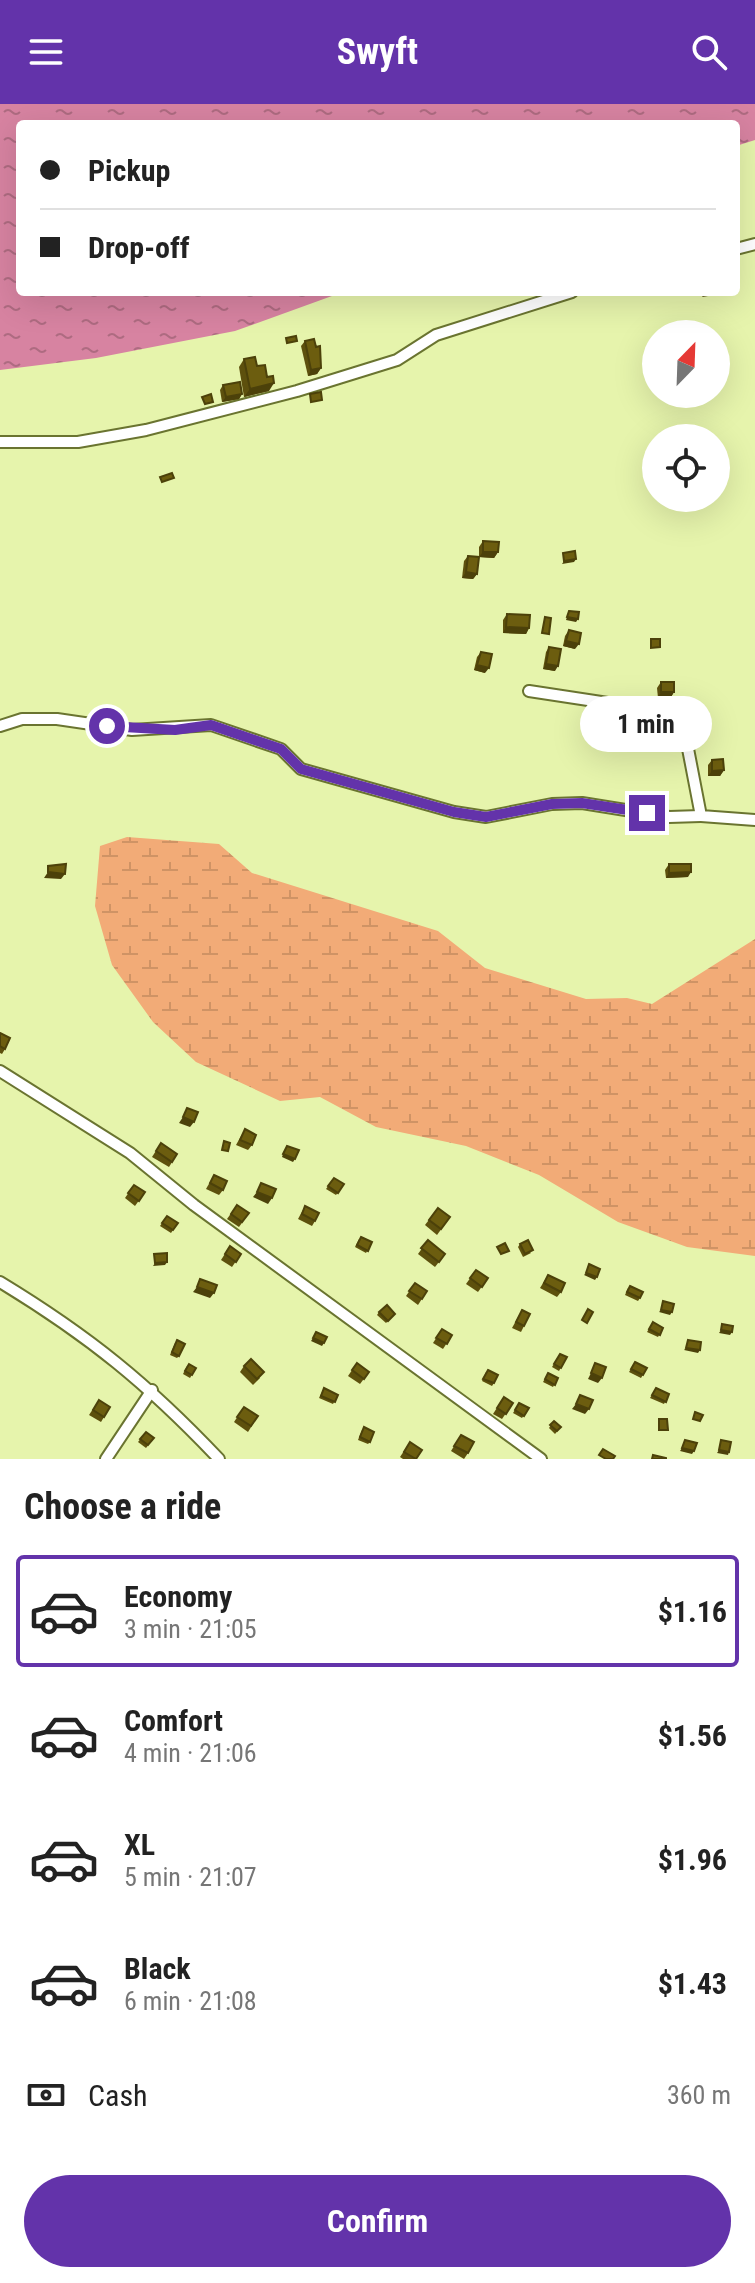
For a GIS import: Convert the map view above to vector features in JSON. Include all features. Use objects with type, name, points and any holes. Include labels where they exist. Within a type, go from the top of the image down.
[{"type":"street","points":[[0,442],[78,442],[339,380],[397,360],[436,335],[559,296]]},
{"type":"street","points":[[529,691],[667,712],[684,728],[701,816]]},
{"type":"street","points":[[0,726],[22,719],[57,719],[132,730],[175,730],[211,725],[281,749],[301,769],[454,812],[486,817],[552,804],[582,803],[669,817],[755,820]]},
{"type":"street","points":[[0,1071],[130,1153],[194,1205],[541,1459]]},
{"type":"street","points":[[0,1282],[98,1345],[152,1390],[219,1459]]},
{"type":"street","points":[[106,1459],[152,1390]]},
{"type":"green space","points":[[127,837],[219,844],[252,873],[438,931],[485,968],[586,999],[627,998],[652,1004],[755,939],[755,1256],[687,1247],[618,1222],[539,1175],[466,1146],[376,1127],[320,1097],[280,1101],[196,1062],[153,1022],[112,965],[95,906],[100,846]]},
{"type":"water","points":[[0,104],[755,104],[755,140],[740,145],[740,120],[16,120],[16,296],[332,296],[235,331],[96,358],[0,370]]},
{"type":"building","points":[[296,336],[297,341],[287,343],[286,338]]},
{"type":"building","points":[[314,339],[316,347],[320,346],[321,368],[311,370],[305,341]]},
{"type":"building","points":[[255,357],[257,366],[265,365],[267,377],[273,376],[274,383],[250,389],[244,359]]},
{"type":"building","points":[[240,382],[242,394],[226,397],[223,385]]},
{"type":"building","points":[[321,392],[322,400],[311,402],[310,394]]},
{"type":"building","points":[[211,394],[213,402],[205,404],[202,397]]},
{"type":"building","points":[[172,473],[174,478],[162,482],[160,477]]},
{"type":"building","points":[[483,541],[499,542],[498,552],[483,552]]},
{"type":"building","points":[[575,551],[576,559],[564,561],[563,553]]},
{"type":"building","points":[[468,556],[479,557],[477,574],[466,572]]},
{"type":"building","points":[[569,611],[579,612],[578,619],[567,617]]},
{"type":"building","points":[[507,614],[530,615],[529,628],[506,627]]},
{"type":"building","points":[[545,617],[551,618],[549,634],[542,633]]},
{"type":"building","points":[[569,630],[581,633],[579,644],[566,641]]},
{"type":"building","points":[[651,639],[660,639],[660,647],[651,648]]},
{"type":"building","points":[[549,647],[561,649],[558,666],[546,664]]},
{"type":"building","points":[[481,652],[492,654],[489,668],[477,665]]},
{"type":"building","points":[[661,682],[674,682],[674,692],[661,692]]},
{"type":"building","points":[[723,759],[724,770],[712,771],[712,760]]},
{"type":"building","points":[[66,864],[65,874],[48,872],[48,866]]},
{"type":"building","points":[[669,864],[691,864],[691,872],[669,873]]},
{"type":"building","points":[[0,1033],[10,1038],[5,1049],[0,1046]]},
{"type":"building","points":[[187,1108],[198,1112],[194,1122],[183,1117]]},
{"type":"building","points":[[245,1129],[256,1135],[252,1145],[240,1140]]},
{"type":"building","points":[[224,1141],[230,1143],[228,1151],[222,1150]]},
{"type":"building","points":[[161,1143],[177,1154],[172,1162],[156,1151]]},
{"type":"building","points":[[287,1146],[299,1150],[295,1159],[283,1154]]},
{"type":"building","points":[[214,1175],[227,1181],[223,1190],[210,1183]]},
{"type":"building","points":[[334,1178],[344,1184],[338,1193],[328,1186]]},
{"type":"building","points":[[261,1183],[276,1189],[272,1198],[257,1192]]},
{"type":"building","points":[[134,1185],[145,1192],[139,1201],[128,1193]]},
{"type":"building","points":[[237,1205],[249,1213],[242,1222],[231,1214]]},
{"type":"building","points":[[305,1206],[319,1213],[315,1221],[302,1214]]},
{"type":"building","points":[[438,1208],[450,1217],[441,1229],[429,1220]]},
{"type":"building","points":[[167,1216],[178,1223],[173,1230],[162,1223]]},
{"type":"building","points":[[361,1237],[372,1242],[368,1251],[357,1245]]},
{"type":"building","points":[[428,1240],[445,1254],[439,1262],[421,1248]]},
{"type":"building","points":[[528,1240],[533,1250],[525,1254],[520,1244]]},
{"type":"building","points":[[505,1243],[509,1251],[501,1254],[497,1247]]},
{"type":"building","points":[[230,1246],[241,1254],[236,1262],[225,1254]]},
{"type":"building","points":[[167,1253],[167,1262],[155,1263],[154,1254]]},
{"type":"building","points":[[589,1264],[600,1269],[597,1277],[586,1273]]},
{"type":"building","points":[[476,1270],[488,1278],[482,1287],[470,1278]]},
{"type":"building","points":[[548,1275],[565,1283],[561,1292],[544,1283]]},
{"type":"building","points":[[200,1279],[217,1285],[214,1293],[197,1287]]},
{"type":"building","points":[[415,1283],[427,1291],[422,1299],[409,1291]]},
{"type":"building","points":[[630,1286],[643,1292],[640,1298],[627,1292]]},
{"type":"building","points":[[663,1301],[674,1304],[672,1312],[661,1310]]},
{"type":"building","points":[[387,1305],[395,1314],[388,1321],[379,1312]]},
{"type":"building","points":[[588,1309],[593,1312],[587,1323],[582,1320]]},
{"type":"building","points":[[522,1310],[530,1314],[524,1326],[516,1322]]},
{"type":"building","points":[[653,1322],[663,1328],[660,1335],[649,1329]]},
{"type":"building","points":[[722,1324],[733,1326],[732,1332],[721,1330]]},
{"type":"building","points":[[442,1329],[452,1335],[447,1344],[436,1338]]},
{"type":"building","points":[[316,1332],[327,1337],[324,1343],[313,1338]]},
{"type":"building","points":[[177,1340],[185,1344],[179,1356],[172,1352]]},
{"type":"building","points":[[688,1340],[701,1342],[700,1350],[686,1348]]},
{"type":"building","points":[[560,1354],[567,1357],[561,1368],[554,1364]]},
{"type":"building","points":[[251,1359],[264,1372],[257,1379],[244,1366]]},
{"type":"building","points":[[635,1362],[647,1368],[643,1375],[631,1369]]},
{"type":"building","points":[[357,1363],[369,1372],[364,1379],[352,1370]]},
{"type":"building","points":[[595,1363],[606,1367],[602,1378],[591,1373]]},
{"type":"building","points":[[189,1364],[196,1368],[192,1375],[185,1371]]},
{"type":"building","points":[[488,1370],[498,1375],[494,1383],[483,1379]]},
{"type":"building","points":[[548,1373],[558,1378],[555,1385],[545,1379]]},
{"type":"building","points":[[324,1388],[338,1395],[335,1402],[321,1396]]},
{"type":"building","points":[[656,1388],[669,1394],[666,1402],[652,1395]]},
{"type":"building","points":[[580,1395],[593,1400],[589,1409],[576,1404]]},
{"type":"building","points":[[504,1397],[513,1403],[506,1414],[497,1408]]},
{"type":"building","points":[[99,1400],[110,1407],[104,1417],[93,1410]]},
{"type":"building","points":[[519,1403],[529,1408],[524,1416],[515,1410]]},
{"type":"building","points":[[244,1407],[258,1416],[251,1426],[237,1417]]},
{"type":"building","points":[[695,1412],[703,1415],[700,1421],[693,1419]]},
{"type":"building","points":[[659,1419],[667,1419],[668,1430],[659,1430]]},
{"type":"building","points":[[554,1421],[561,1427],[557,1431],[550,1425]]},
{"type":"building","points":[[364,1427],[374,1432],[370,1442],[360,1437]]},
{"type":"building","points":[[146,1432],[154,1438],[148,1445],[140,1439]]},
{"type":"building","points":[[461,1435],[474,1442],[468,1453],[454,1446]]},
{"type":"building","points":[[685,1440],[697,1443],[694,1451],[682,1448]]},
{"type":"building","points":[[721,1440],[731,1442],[729,1452],[719,1450]]},
{"type":"building","points":[[410,1442],[422,1450],[416,1459],[404,1452]]},
{"type":"building","points":[[603,1449],[615,1456],[613,1459],[599,1455]]},
{"type":"route","points":[[107,726],[132,730],[175,730],[211,725],[242,739],[281,749],[301,769],[454,812],[486,817],[552,804],[582,803],[647,813]]}]
